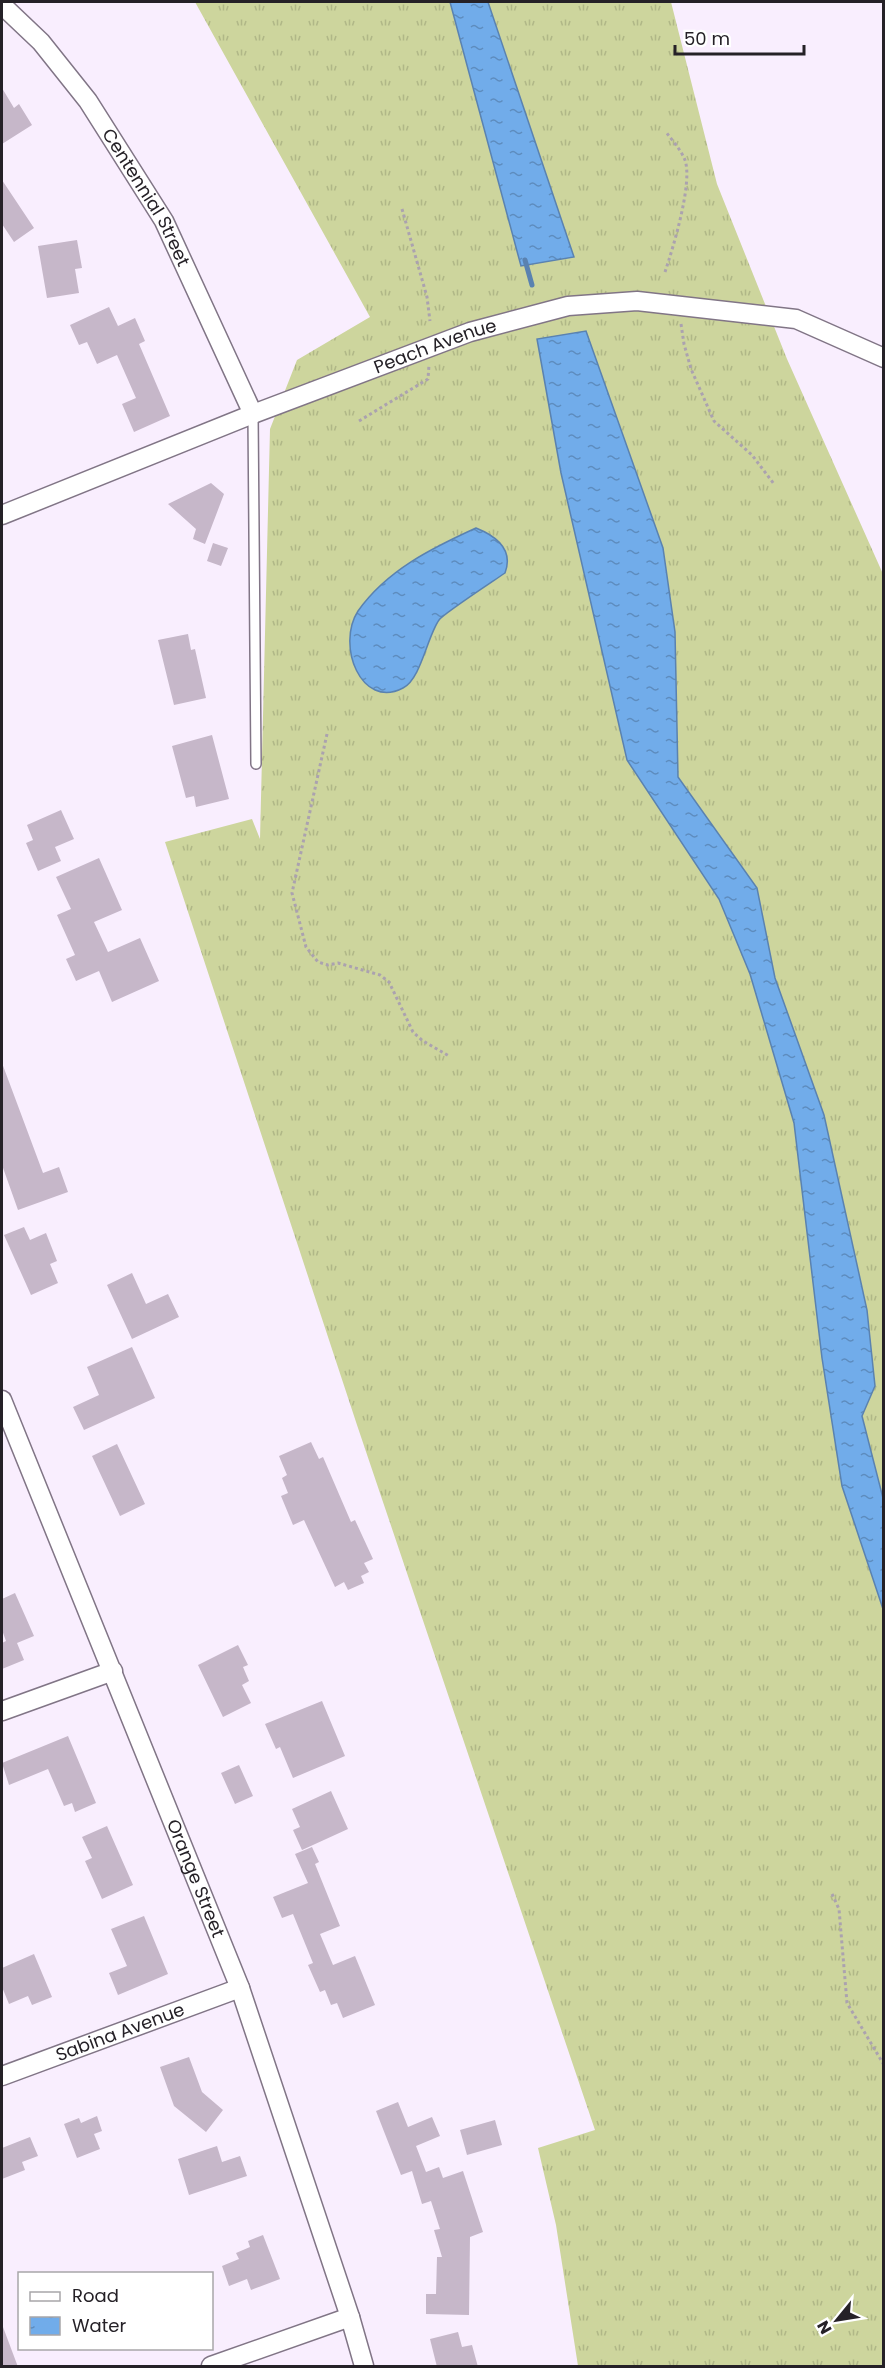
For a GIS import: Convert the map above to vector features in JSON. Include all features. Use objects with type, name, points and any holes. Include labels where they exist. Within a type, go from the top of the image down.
[{"type":"street","name":"Centennial Street","points":[[2,5],[41,42],[88,101],[164,221],[253,414]]},
{"type":"street","name":"Peach Avenue","points":[[2,515],[253,414],[470,332],[568,306],[637,301],[796,320],[884,358]]},
{"type":"street","name":"Orange Street","points":[[2,1400],[240,1988],[350,2317],[364,2367]]},
{"type":"street","points":[[2,1711],[112,1671]]},
{"type":"street","name":"Sabina Avenue","points":[[2,2076],[240,1988]]},
{"type":"street","points":[[211,2367],[350,2317]]},
{"type":"lane","points":[[253,414],[256,764]]},
{"type":"path","points":[[666,132],[685,160],[686,169],[682,219],[666,272]]},
{"type":"path","points":[[402,209],[427,297],[430,321]]},
{"type":"path","points":[[679,316],[692,369],[714,421],[752,455],[774,484]]},
{"type":"path","points":[[360,421],[428,379],[429,359]]},
{"type":"path","points":[[327,734],[292,893],[306,947],[318,962],[328,965],[338,963],[380,975],[389,982],[412,1032],[449,1056]]},
{"type":"path","points":[[832,1894],[838,1909],[847,2003],[884,2065]]},
{"type":"green space","points":[[195,2],[671,2],[717,184],[787,359],[883,574],[883,2366],[578,2366],[556,2225],[538,2148],[595,2130],[357,1425],[165,842],[252,819],[260,839],[270,429],[297,360],[370,317]]},
{"type":"water","points":[[450,2],[488,2],[574,257],[521,266]]},
{"type":"water","points":[[586,331],[663,548],[675,632],[678,777],[757,888],[775,978],[824,1115],[867,1310],[875,1386],[862,1416],[883,1498],[883,1609],[842,1486],[822,1358],[794,1123],[750,974],[719,899],[627,760],[561,473],[537,339]]},
{"type":"water","points":[[476,528],[496,539],[505,550],[507,565],[505,573],[439,620],[415,676],[409,683],[403,688],[388,692],[375,690],[356,671],[351,656],[352,625],[358,611],[370,596],[396,572],[427,552]]},
{"type":"building","points":[[2,88],[14,108],[19,104],[32,125],[2,144]]},
{"type":"building","points":[[2,180],[34,228],[14,242],[2,224]]},
{"type":"building","points":[[77,240],[82,268],[75,269],[79,293],[47,298],[38,246]]},
{"type":"building","points":[[109,307],[118,326],[135,318],[145,341],[139,344],[170,416],[134,432],[122,404],[136,398],[117,355],[97,364],[87,342],[79,345],[70,325]]},
{"type":"building","points":[[211,483],[224,494],[205,544],[193,539],[196,529],[168,504]]},
{"type":"building","points":[[213,543],[228,548],[221,566],[207,561]]},
{"type":"building","points":[[188,634],[191,650],[195,649],[206,698],[174,705],[158,640]]},
{"type":"building","points":[[212,735],[229,799],[196,807],[194,796],[186,798],[172,746]]},
{"type":"building","points":[[61,810],[74,839],[55,847],[61,861],[38,871],[26,843],[33,840],[27,825]]},
{"type":"building","points":[[99,858],[122,910],[94,922],[108,952],[140,938],[159,981],[112,1002],[99,971],[76,981],[66,959],[75,955],[57,915],[71,909],[56,877]]},
{"type":"building","points":[[2,1063],[43,1173],[59,1167],[68,1192],[18,1210],[2,1165]]},
{"type":"building","points":[[24,1227],[30,1240],[46,1233],[57,1261],[50,1264],[58,1283],[31,1295],[4,1235]]},
{"type":"building","points":[[132,1273],[146,1304],[168,1294],[179,1317],[132,1339],[107,1285]]},
{"type":"building","points":[[132,1347],[155,1398],[84,1430],[73,1407],[99,1395],[87,1367]]},
{"type":"building","points":[[311,1442],[319,1459],[323,1457],[351,1522],[355,1520],[373,1559],[364,1563],[369,1572],[361,1576],[364,1583],[348,1590],[344,1582],[335,1587],[304,1520],[293,1525],[281,1496],[288,1493],[282,1478],[287,1475],[279,1456]]},
{"type":"building","points":[[117,1444],[145,1504],[120,1516],[92,1456]]},
{"type":"building","points":[[15,1593],[34,1636],[17,1643],[24,1660],[2,1669],[2,1643],[6,1641],[2,1630],[2,1599]]},
{"type":"building","points":[[238,1645],[248,1665],[243,1667],[249,1681],[242,1685],[251,1703],[223,1717],[198,1665]]},
{"type":"building","points":[[322,1701],[345,1756],[293,1778],[280,1747],[276,1749],[265,1724]]},
{"type":"building","points":[[68,1736],[96,1803],[75,1812],[72,1803],[64,1806],[48,1769],[9,1785],[2,1763]]},
{"type":"building","points":[[239,1765],[253,1796],[235,1804],[221,1773]]},
{"type":"building","points":[[331,1791],[348,1829],[302,1850],[293,1830],[300,1827],[292,1809]]},
{"type":"building","points":[[107,1826],[133,1885],[102,1899],[85,1861],[92,1858],[82,1837]]},
{"type":"building","points":[[312,1847],[319,1862],[315,1864],[340,1926],[320,1934],[333,1965],[355,1956],[375,2005],[343,2018],[337,2003],[331,2005],[325,1990],[320,1992],[308,1965],[313,1963],[293,1914],[282,1918],[273,1897],[308,1883],[295,1854]]},
{"type":"building","points":[[144,1916],[168,1974],[118,1995],[109,1973],[127,1966],[111,1929]]},
{"type":"building","points":[[34,1954],[52,1997],[32,2005],[28,1996],[9,2004],[2,1987],[2,1968]]},
{"type":"building","points":[[189,2057],[202,2092],[223,2110],[206,2132],[174,2106],[160,2067]]},
{"type":"building","points":[[398,2102],[408,2127],[432,2117],[440,2136],[416,2146],[426,2172],[439,2167],[443,2178],[463,2171],[483,2232],[470,2237],[469,2315],[426,2314],[426,2294],[436,2294],[437,2257],[442,2257],[434,2230],[440,2229],[431,2201],[422,2204],[412,2171],[401,2175],[376,2111]]},
{"type":"building","points":[[97,2116],[102,2131],[94,2134],[100,2149],[77,2158],[64,2124],[79,2118],[81,2123]]},
{"type":"building","points":[[495,2120],[502,2145],[467,2155],[460,2130]]},
{"type":"building","points":[[30,2137],[38,2156],[22,2162],[25,2170],[2,2179],[2,2148]]},
{"type":"building","points":[[217,2146],[222,2162],[240,2156],[247,2176],[189,2195],[178,2159]]},
{"type":"building","points":[[263,2235],[280,2279],[251,2290],[247,2279],[229,2286],[222,2266],[239,2259],[236,2253],[250,2247],[248,2241]]},
{"type":"building","points":[[3,2327],[18,2367],[2,2367]]},
{"type":"building","points":[[458,2332],[462,2347],[472,2345],[478,2367],[437,2367],[430,2339]]},
{"type":"waterway","points":[[525,260],[532,285]]}]
